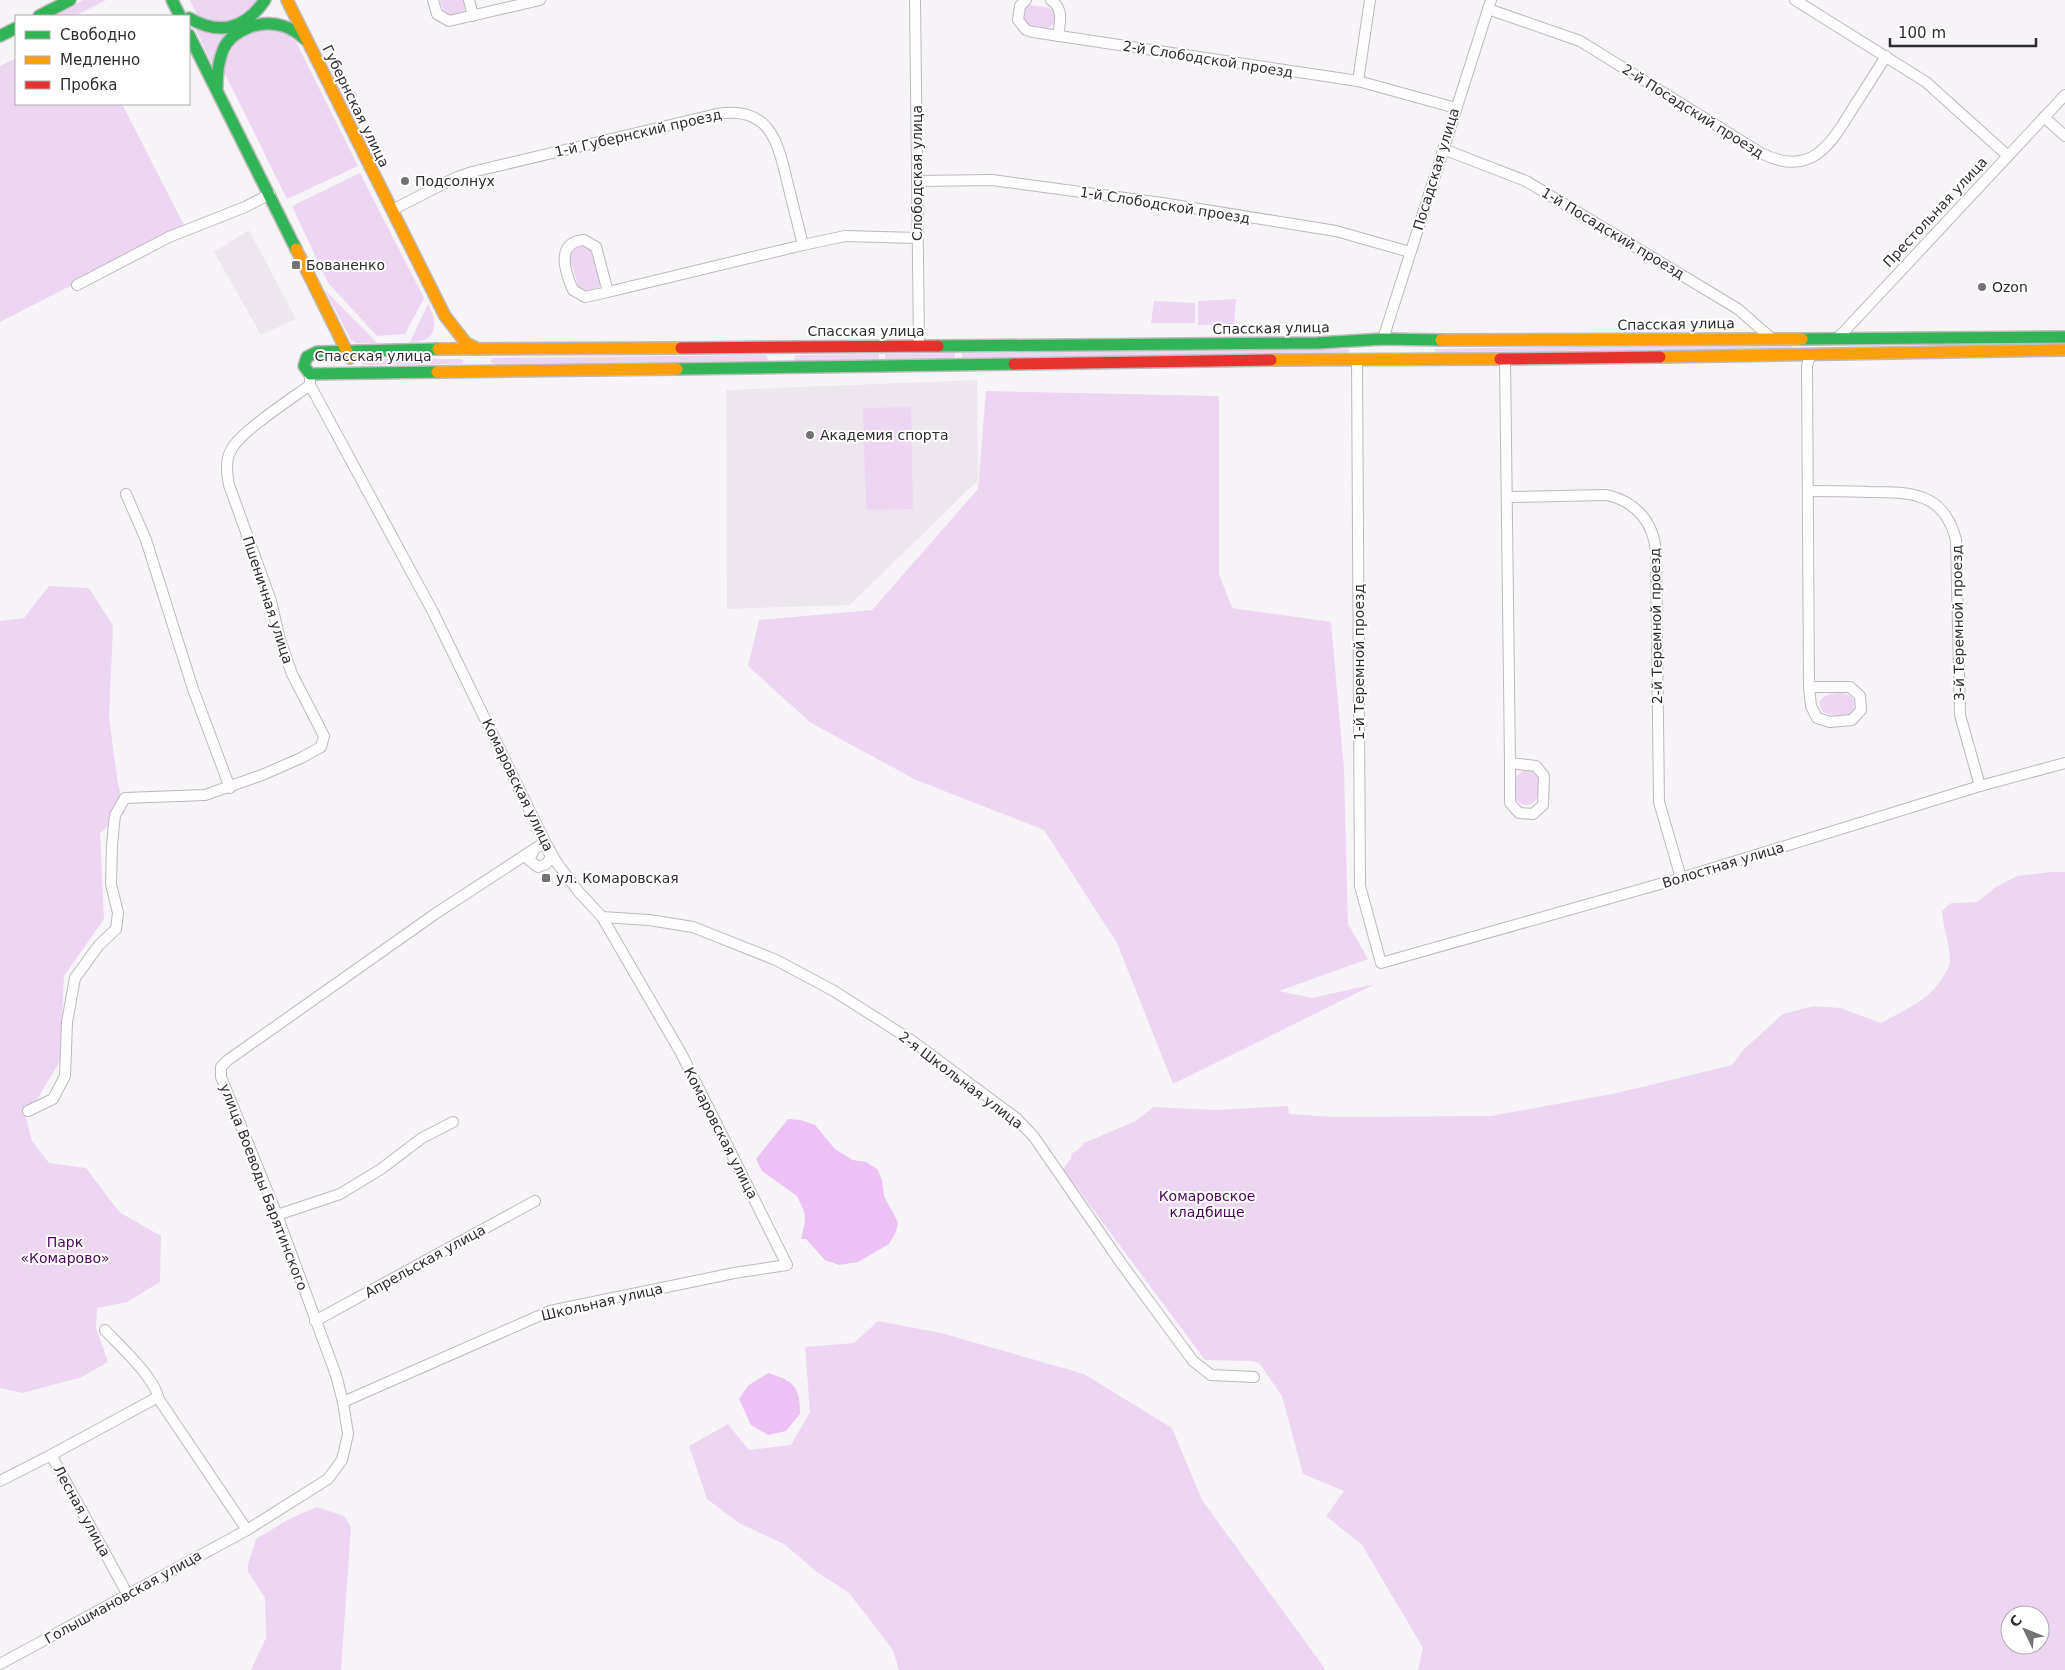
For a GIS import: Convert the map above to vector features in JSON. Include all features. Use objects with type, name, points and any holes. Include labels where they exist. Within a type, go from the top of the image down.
[{"type":"street","points":[[41,15],[70,0]]},
{"type":"street","points":[[190,18],[209,28],[227,29],[246,21],[259,10],[264,0]]},
{"type":"street","name":"Губернская улица","points":[[287,0],[445,316],[466,343],[478,349]]},
{"type":"street","points":[[432,0],[442,19],[456,21],[540,0]]},
{"type":"street","points":[[469,0],[473,16]]},
{"type":"street","name":"Слободская улица","points":[[915,0],[919,346]]},
{"type":"street","name":"2-й Слободской проезд","points":[[1026,0],[1020,6],[1018,13],[1021,26],[1033,32],[1358,81],[1456,108]]},
{"type":"street","points":[[1051,0],[1060,11],[1058,36]]},
{"type":"street","points":[[1358,81],[1370,0]]},
{"type":"street","points":[[1795,0],[1926,82],[2008,156]]},
{"type":"street","name":"2-й Посадский проезд","points":[[1490,5],[1580,41],[1760,153],[1781,161],[1792,162],[1809,158],[1823,150],[1831,142],[1886,56]]},
{"type":"street","name":"Посадская улица","points":[[1383,339],[1490,5]]},
{"type":"street","points":[[175,7],[185,15]]},
{"type":"street","points":[[217,90],[218,67],[224,48],[238,33],[255,25],[277,24],[296,31],[308,41]]},
{"type":"street","points":[[0,36],[15,28]]},
{"type":"street","points":[[190,37],[270,194],[357,372]]},
{"type":"street","name":"Престольная улица","points":[[1838,338],[2065,95]]},
{"type":"street","name":"1-й Губернский проезд","points":[[392,210],[455,178],[472,172],[717,114],[738,112],[766,126],[777,143],[803,245]]},
{"type":"street","points":[[2044,117],[2065,136]]},
{"type":"street","name":"1-й Посадский проезд","points":[[1443,150],[1526,181],[1738,309],[1771,338]]},
{"type":"street","name":"1-й Слободской проезд","points":[[917,181],[992,180],[1162,203],[1336,231],[1410,252]]},
{"type":"street","points":[[77,285],[169,238],[238,210],[270,194]]},
{"type":"street","points":[[608,292],[596,247],[584,240],[571,244],[567,248],[564,262],[573,290],[584,297],[608,292],[803,245],[845,236],[917,238]]},
{"type":"street","name":"Спасская улица","points":[[2065,337],[1512,341],[1383,339],[1317,342],[345,350],[317,352],[306,356],[304,366],[310,379],[357,372],[1356,359],[1505,359],[2065,350]]},
{"type":"street","points":[[1835,354],[1838,338]]},
{"type":"street","points":[[785,366],[786,347]]},
{"type":"street","points":[[478,349],[478,371]]},
{"type":"street","points":[[1810,354],[1807,366],[1810,687],[1812,712],[1823,721],[1845,722],[1852,720],[1861,710],[1860,696],[1850,687],[1810,687]]},
{"type":"street","name":"1-й Теремной проезд","points":[[1356,359],[1360,886],[1381,963]]},
{"type":"street","points":[[1505,359],[1510,803],[1519,813],[1532,814],[1543,805],[1544,776],[1536,766],[1510,763]]},
{"type":"street","name":"Пшеничная улица","points":[[28,1111],[53,1099],[65,1076],[67,1022],[75,978],[99,945],[116,928],[118,913],[111,884],[115,815],[125,798],[206,796],[302,758],[321,747],[324,736],[292,674],[280,640],[271,601],[229,485],[226,469],[230,450],[248,431],[310,379]]},
{"type":"street","name":"Комаровская улица","points":[[310,379],[433,612],[546,844],[557,863],[578,891],[602,917],[681,1054],[787,1265]]},
{"type":"street","name":"3-й Теремной проезд","points":[[1808,491],[1911,493],[1930,500],[1938,506],[1950,522],[1956,540],[1960,715],[1980,786]]},
{"type":"street","points":[[126,494],[146,540],[193,689],[230,788]]},
{"type":"street","name":"2-й Теремной проезд","points":[[1508,497],[1607,495],[1617,497],[1635,507],[1651,528],[1656,553],[1659,802],[1681,878]]},
{"type":"street","name":"Волостная улица","points":[[1381,963],[1681,878],[1980,786],[2065,763]]},
{"type":"street","points":[[534,850],[530,860],[538,867],[546,864],[551,858],[546,844]]},
{"type":"street","name":"улица Воеводы Барятинского","points":[[328,1479],[342,1460],[348,1434],[336,1375],[277,1215],[221,1077],[221,1067],[228,1060],[363,964],[534,850],[546,844]]},
{"type":"street","name":"2-я Школьная улица","points":[[602,917],[649,920],[693,927],[776,960],[834,991],[911,1040],[1016,1118],[1034,1137],[1121,1263],[1194,1361],[1211,1375],[1254,1377]]},
{"type":"street","points":[[277,1215],[340,1194],[381,1169],[422,1138],[453,1122]]},
{"type":"street","name":"Апрельская улица","points":[[315,1321],[535,1201]]},
{"type":"street","name":"Школьная улица","points":[[343,1402],[550,1311],[734,1273],[787,1265]]},
{"type":"street","points":[[105,1330],[130,1356],[157,1390],[158,1397],[246,1530]]},
{"type":"street","name":"Лесная улица","points":[[128,1595],[51,1455],[158,1397]]},
{"type":"street","points":[[0,1481],[51,1455]]},
{"type":"street","name":"Голышмановская улица","points":[[0,1664],[246,1530],[328,1479]]},
{"type":"shaded area","points":[[249,230],[296,319],[261,335],[214,252]]},
{"type":"shaded area","points":[[977,380],[978,480],[850,605],[727,609],[726,390]]},
{"type":"shaded area","points":[[788,1119],[801,1120],[815,1125],[835,1149],[853,1160],[866,1162],[878,1170],[882,1180],[884,1196],[898,1222],[896,1232],[889,1244],[858,1262],[839,1265],[825,1260],[806,1239],[801,1239],[805,1222],[804,1211],[797,1196],[762,1171],[756,1159]]},
{"type":"shaded area","points":[[768,1373],[790,1382],[794,1386],[799,1397],[800,1414],[786,1431],[768,1435],[751,1425],[739,1399],[749,1385]]},
{"type":"green space","points":[[83,0],[106,0],[77,15],[58,14]]},
{"type":"green space","points":[[190,0],[257,0],[238,18],[216,21],[198,17]]},
{"type":"green space","points":[[440,0],[464,0],[465,12],[455,19],[444,13]]},
{"type":"green space","points":[[1029,5],[1047,7],[1054,11],[1057,15],[1054,24],[1043,30],[1036,30],[1027,26],[1021,19],[1024,9]]},
{"type":"green space","points":[[195,28],[230,33],[212,64]]},
{"type":"green space","points":[[265,29],[288,34],[296,42],[358,166],[287,199],[222,68],[238,38]]},
{"type":"green space","points":[[15,58],[15,105],[123,105],[185,227],[0,322],[0,66]]},
{"type":"green space","points":[[360,173],[424,298],[405,334],[377,336],[328,283],[292,206]]},
{"type":"green space","points":[[580,244],[588,247],[591,251],[601,283],[598,291],[590,295],[579,289],[570,259],[571,249]]},
{"type":"green space","points":[[325,290],[377,343],[356,343],[351,340]]},
{"type":"green space","points":[[1236,299],[1234,325],[1198,325],[1198,301]]},
{"type":"green space","points":[[1154,301],[1195,303],[1195,323],[1151,323]]},
{"type":"green space","points":[[428,304],[434,318],[433,330],[426,339],[410,342]]},
{"type":"green space","points":[[1793,342],[1792,349],[1435,355],[1435,349]]},
{"type":"green space","points":[[1349,349],[1349,355],[962,359],[962,353]]},
{"type":"green space","points":[[955,353],[955,360],[885,361],[885,354]]},
{"type":"green space","points":[[879,354],[879,361],[796,361],[794,359],[796,355]]},
{"type":"green space","points":[[766,355],[768,359],[766,361],[493,364],[490,360],[493,358]]},
{"type":"green space","points":[[364,359],[461,359],[464,361],[462,364],[363,365],[361,361]]},
{"type":"green space","points":[[986,391],[1219,396],[1219,574],[1232,608],[1331,622],[1344,769],[1348,924],[1368,959],[1279,991],[1312,998],[1375,984],[1173,1084],[1117,943],[1044,830],[916,780],[811,723],[748,666],[759,620],[872,610],[978,489]]},
{"type":"green space","points":[[911,407],[913,509],[866,510],[863,408]]},
{"type":"green space","name":"Парк «Комарово»","points":[[49,586],[89,588],[113,626],[109,718],[118,784],[125,812],[100,833],[104,919],[64,976],[60,1061],[26,1118],[32,1141],[49,1163],[86,1168],[119,1212],[161,1236],[160,1282],[127,1302],[97,1308],[96,1328],[108,1362],[82,1377],[23,1393],[0,1388],[0,621],[24,618]]},
{"type":"green space","points":[[1842,693],[1853,698],[1855,705],[1852,712],[1849,715],[1826,714],[1819,702],[1821,699],[1829,694]]},
{"type":"green space","points":[[1530,769],[1538,778],[1538,796],[1530,805],[1523,805],[1516,798],[1516,777],[1523,770]]},
{"type":"green space","name":"Комаровское кладбище","points":[[2065,872],[2065,1670],[1418,1670],[1423,1648],[1362,1545],[1326,1516],[1344,1491],[1303,1474],[1282,1396],[1259,1363],[1251,1361],[1205,1360],[1063,1169],[1071,1159],[1071,1154],[1084,1143],[1136,1121],[1153,1107],[1215,1110],[1288,1106],[1289,1114],[1334,1117],[1491,1116],[1617,1093],[1732,1065],[1743,1050],[1783,1014],[1813,1006],[1840,1008],[1881,1023],[1924,998],[1939,984],[1947,970],[1950,963],[1950,955],[1942,911],[1951,903],[1977,902],[1996,887],[2017,876]]},
{"type":"green space","points":[[878,1321],[941,1333],[1084,1374],[1172,1428],[1202,1500],[1326,1670],[899,1670],[893,1650],[849,1593],[817,1572],[784,1544],[739,1523],[707,1499],[689,1446],[728,1424],[749,1450],[791,1445],[810,1412],[805,1347],[854,1343]]},
{"type":"green space","points":[[317,1507],[344,1516],[351,1527],[341,1670],[251,1670],[266,1638],[265,1598],[248,1572],[248,1564],[256,1539],[289,1519]]},
{"type":"traffic: fast","points":[[41,15],[70,0]]},
{"type":"traffic: fast","points":[[172,0],[180,15]]},
{"type":"traffic: fast","points":[[190,19],[211,27],[231,27],[249,18],[265,0]]},
{"type":"traffic: fast","points":[[217,88],[218,69],[223,50],[233,36],[240,31],[257,25],[275,24],[289,28],[306,40]]},
{"type":"traffic: fast","points":[[0,36],[15,28]]},
{"type":"traffic: fast","points":[[190,37],[296,249]]},
{"type":"traffic: fast","points":[[1802,339],[2065,337]]},
{"type":"traffic: fast","points":[[938,346],[1317,343],[1383,339],[1441,340]]},
{"type":"traffic: fast","points":[[437,372],[310,374],[304,366],[307,357],[317,352],[438,349]]},
{"type":"traffic: fast","points":[[677,369],[1014,364]]},
{"type":"traffic: slow","points":[[287,0],[445,316],[466,343],[478,349]]},
{"type":"traffic: slow","points":[[296,249],[350,358]]},
{"type":"traffic: slow","points":[[1441,340],[1802,339]]},
{"type":"traffic: slow","points":[[438,349],[681,348]]},
{"type":"traffic: slow","points":[[1660,357],[2065,350]]},
{"type":"traffic: slow","points":[[1271,360],[1500,359]]},
{"type":"traffic: slow","points":[[437,372],[677,369]]},
{"type":"traffic: jam","points":[[681,348],[938,346]]},
{"type":"traffic: jam","points":[[1500,359],[1660,357]]},
{"type":"traffic: jam","points":[[1014,364],[1271,360]]},
{"type":"place","name":"Подсолнух","points":[[405,181]]},
{"type":"place","name":"Бованенко","points":[[296,265]]},
{"type":"place","name":"Ozon","points":[[1982,287]]},
{"type":"place","name":"Академия спорта","points":[[810,435]]},
{"type":"place","name":"ул. Комаровская","points":[[546,878]]}]
